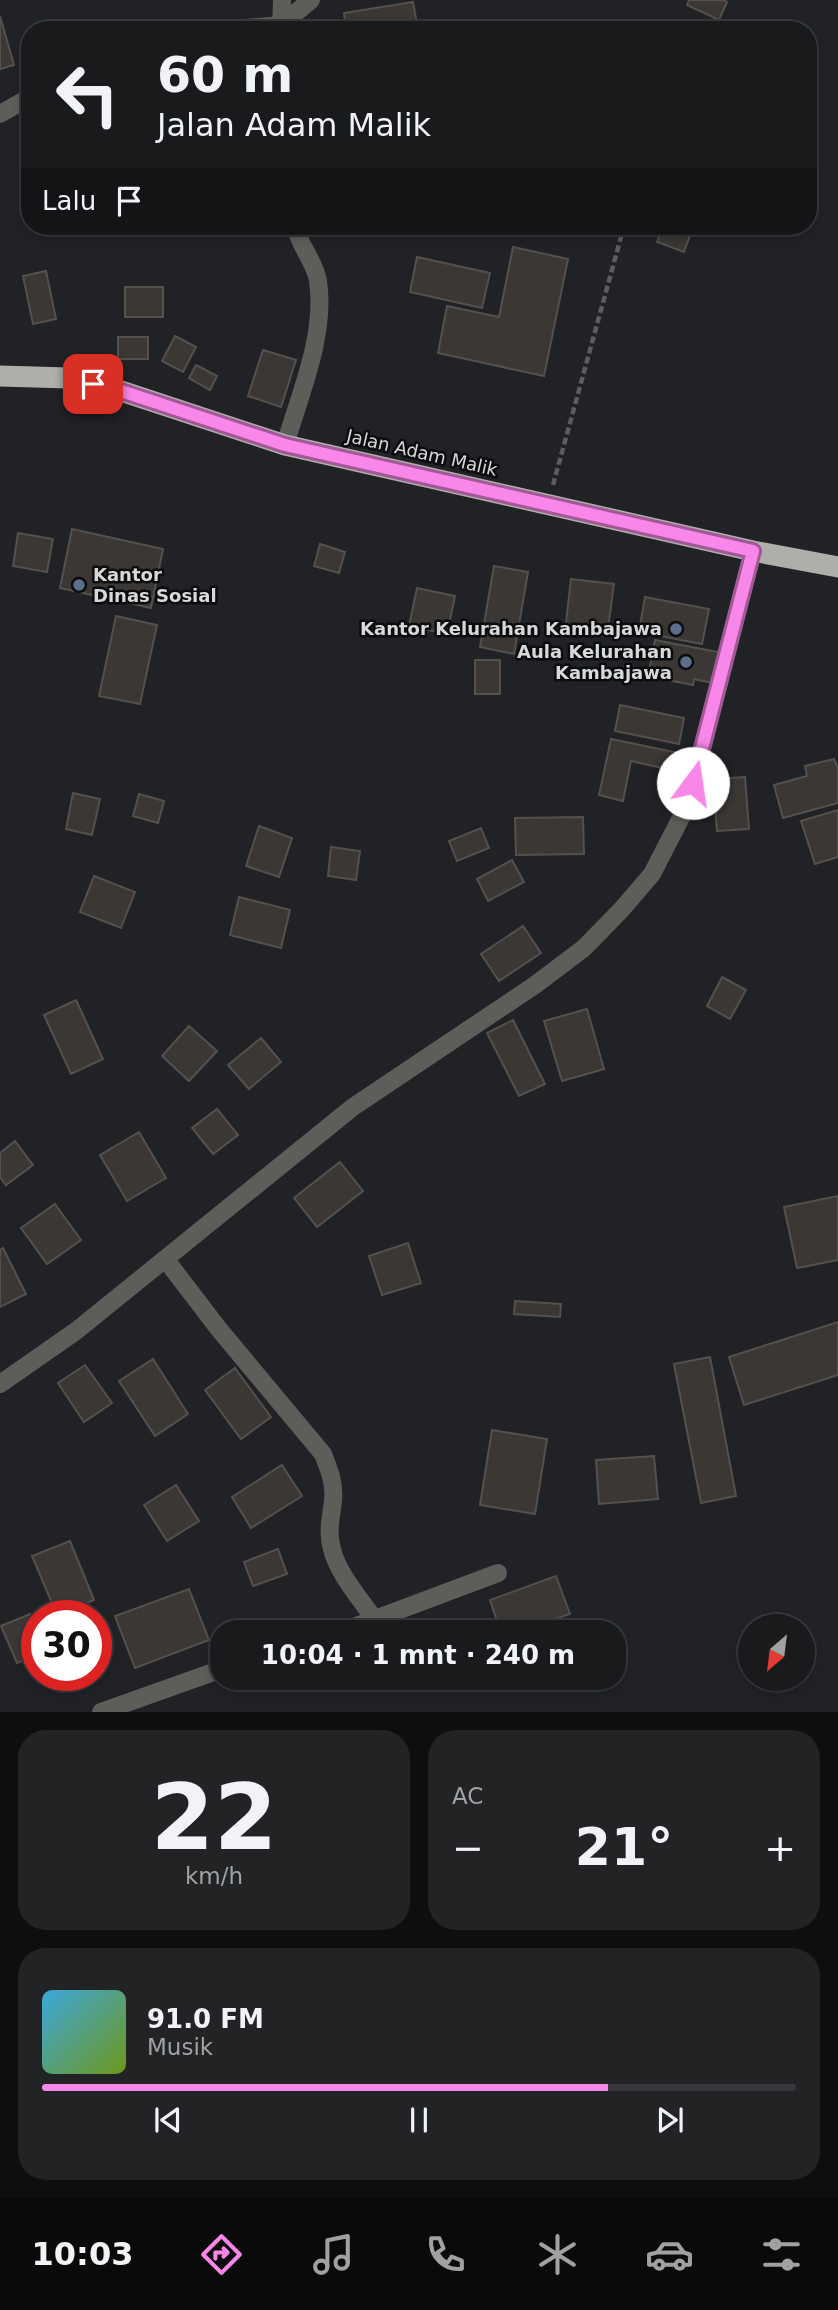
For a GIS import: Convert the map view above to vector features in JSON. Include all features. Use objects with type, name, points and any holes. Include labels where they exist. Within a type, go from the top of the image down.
[{"type":"highway","name":"Jalan Adam Malik","points":[[0,376],[68,378],[118,390],[285,445],[753,551],[838,567]]},
{"type":"street","points":[[281,21],[282,0]]},
{"type":"street","points":[[288,21],[311,0]]},
{"type":"street","points":[[0,114],[21,102]]},
{"type":"street","points":[[285,445],[314,345],[319,307],[318,278],[299,235]]},
{"type":"street","points":[[0,1384],[76,1331],[353,1107],[535,985],[584,948],[622,909],[652,874],[688,804],[753,551]]},
{"type":"street","points":[[166,1260],[218,1328],[323,1454],[332,1478],[333,1501],[329,1520],[332,1550],[343,1573],[374,1619],[498,1573]]},
{"type":"street","points":[[101,1712],[210,1673]]},
{"type":"path","points":[[547,504],[622,235]]},
{"type":"building","points":[[689,0],[727,2],[719,20],[687,5]]},
{"type":"building","points":[[413,2],[416,21],[345,21],[344,13]]},
{"type":"building","points":[[0,16],[14,65],[0,69]]},
{"type":"building","points":[[660,235],[690,235],[684,252],[657,242]]},
{"type":"building","points":[[513,247],[568,259],[544,376],[438,353],[447,306],[499,317]]},
{"type":"building","points":[[417,257],[490,273],[482,308],[410,292]]},
{"type":"building","points":[[46,271],[56,319],[33,324],[23,276]]},
{"type":"building","points":[[125,287],[163,287],[163,317],[125,317]]},
{"type":"building","points":[[175,336],[196,347],[183,372],[162,361]]},
{"type":"building","points":[[118,337],[148,337],[148,359],[118,359]]},
{"type":"building","points":[[263,350],[296,360],[281,407],[248,396]]},
{"type":"building","points":[[196,365],[217,376],[210,390],[189,378]]},
{"type":"building","points":[[72,529],[163,549],[151,608],[60,588]]},
{"type":"building","points":[[18,533],[53,539],[47,572],[13,566]]},
{"type":"building","points":[[320,544],[345,552],[339,573],[314,566]]},
{"type":"building","points":[[494,566],[528,572],[514,654],[480,647]]},
{"type":"building","points":[[571,579],[614,584],[607,636],[565,631]]},
{"type":"building","points":[[417,588],[455,596],[447,634],[409,626]]},
{"type":"building","points":[[645,597],[709,609],[702,644],[639,632]]},
{"type":"building","points":[[116,616],[157,625],[140,704],[99,696]]},
{"type":"building","name":"Aula Kelurahan Kambajawa","points":[[655,640],[723,653],[717,684],[694,679],[693,685],[662,679],[663,673],[649,671]]},
{"type":"building","points":[[475,660],[500,660],[500,694],[475,694]]},
{"type":"building","points":[[620,705],[684,718],[679,744],[615,731]]},
{"type":"building","points":[[611,739],[679,753],[676,771],[631,761],[623,801],[599,795]]},
{"type":"building","points":[[834,759],[838,768],[838,803],[783,818],[774,785],[807,776],[805,766]]},
{"type":"building","points":[[745,777],[749,829],[717,831],[713,779]]},
{"type":"building","points":[[73,793],[100,799],[92,835],[66,829]]},
{"type":"building","points":[[139,794],[164,801],[158,823],[133,816]]},
{"type":"building","points":[[838,810],[838,857],[815,864],[801,821]]},
{"type":"building","points":[[583,817],[584,854],[516,855],[515,818]]},
{"type":"building","points":[[259,826],[292,838],[279,877],[246,866]]},
{"type":"building","points":[[481,828],[489,848],[457,861],[449,841]]},
{"type":"building","points":[[331,847],[360,851],[356,880],[328,876]]},
{"type":"building","points":[[512,860],[524,882],[488,901],[477,879]]},
{"type":"building","points":[[94,876],[135,892],[121,928],[80,912]]},
{"type":"building","points":[[239,897],[290,910],[281,948],[230,935]]},
{"type":"building","points":[[523,926],[541,953],[499,981],[481,954]]},
{"type":"building","points":[[722,977],[746,990],[730,1019],[707,1006]]},
{"type":"building","points":[[76,1000],[103,1059],[71,1074],[44,1015]]},
{"type":"building","points":[[587,1009],[604,1069],[562,1081],[544,1021]]},
{"type":"building","points":[[513,1020],[545,1084],[519,1096],[487,1033]]},
{"type":"building","points":[[189,1026],[217,1051],[189,1081],[162,1056]]},
{"type":"building","points":[[261,1038],[281,1062],[249,1089],[228,1065]]},
{"type":"building","points":[[217,1109],[238,1135],[213,1154],[192,1128]]},
{"type":"building","points":[[139,1132],[166,1178],[127,1201],[100,1155]]},
{"type":"building","points":[[15,1141],[33,1165],[6,1185],[0,1177],[0,1153]]},
{"type":"building","points":[[340,1162],[363,1191],[317,1227],[294,1198]]},
{"type":"building","points":[[838,1196],[838,1260],[797,1268],[784,1207]]},
{"type":"building","points":[[55,1204],[81,1240],[47,1264],[21,1228]]},
{"type":"building","points":[[408,1243],[421,1283],[382,1295],[369,1256]]},
{"type":"building","points":[[3,1248],[26,1294],[0,1307],[0,1250]]},
{"type":"building","points":[[515,1301],[561,1304],[560,1317],[514,1314]]},
{"type":"building","points":[[838,1322],[838,1375],[744,1405],[729,1357]]},
{"type":"building","points":[[710,1357],[736,1496],[701,1503],[674,1364]]},
{"type":"building","points":[[153,1359],[188,1414],[155,1436],[119,1381]]},
{"type":"building","points":[[85,1365],[112,1403],[84,1422],[58,1383]]},
{"type":"building","points":[[235,1368],[271,1417],[241,1439],[205,1390]]},
{"type":"building","points":[[492,1430],[547,1439],[535,1514],[480,1505]]},
{"type":"building","points":[[654,1456],[658,1499],[599,1504],[596,1460]]},
{"type":"building","points":[[282,1465],[302,1496],[251,1528],[232,1497]]},
{"type":"building","points":[[176,1485],[199,1521],[167,1541],[144,1505]]},
{"type":"building","points":[[70,1541],[94,1600],[51,1600],[32,1556]]},
{"type":"building","points":[[278,1549],[287,1574],[253,1586],[244,1562]]},
{"type":"building","points":[[556,1576],[570,1614],[553,1620],[497,1620],[490,1600]]},
{"type":"building","points":[[189,1589],[209,1640],[135,1668],[115,1616]]},
{"type":"building","points":[[21,1618],[21,1661],[17,1663],[1,1626]]},
{"type":"place","name":"Kantor Dinas Sosial","points":[[79,585]]},
{"type":"place","name":"Kantor Kelurahan Kambajawa","points":[[676,629]]},
{"type":"place","name":"Aula Kelurahan Kambajawa","points":[[686,662]]},
{"type":"route","points":[[93,384],[285,445],[753,551],[693,783]]}]
